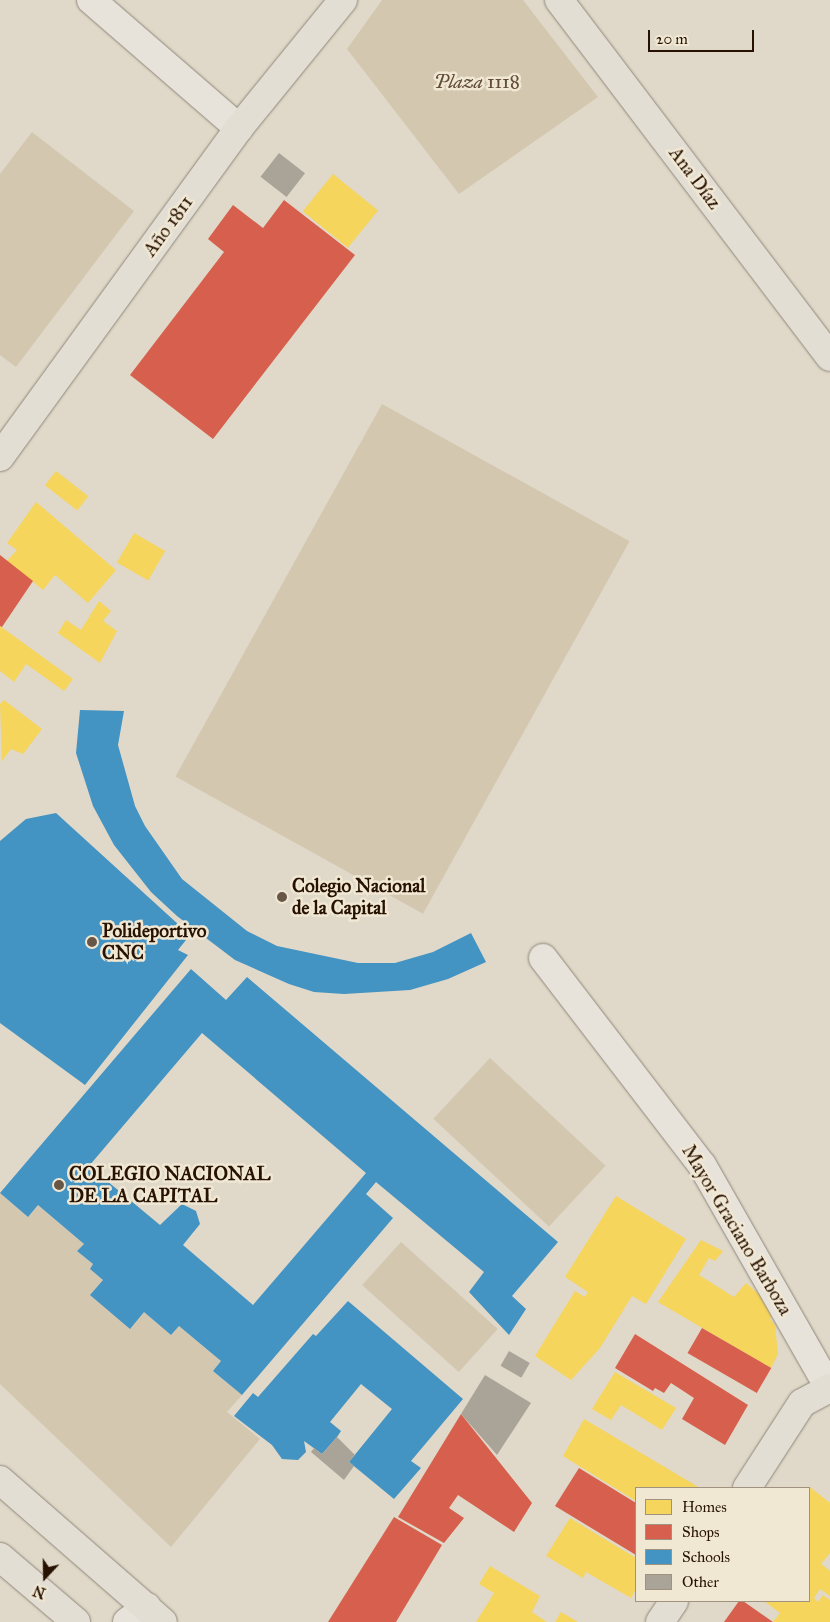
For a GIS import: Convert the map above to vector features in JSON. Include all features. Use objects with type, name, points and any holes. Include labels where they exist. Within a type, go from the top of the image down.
[{"type":"main road","name":"Año 1811","points":[[0,457],[239,128],[343,0]]},
{"type":"main road","name":"Ana Díaz","points":[[559,0],[830,356]]},
{"type":"main road","points":[[748,1487],[802,1403],[830,1388]]},
{"type":"main road","points":[[0,1480],[146,1617]]},
{"type":"main road","points":[[0,1557],[76,1622]]},
{"type":"main road","points":[[660,1622],[673,1602]]},
{"type":"street","points":[[91,0],[239,128]]},
{"type":"street","name":"Mayor Graciano Barboza","points":[[543,958],[702,1165],[830,1388]]},
{"type":"green space","name":"Plaza 1118","points":[[382,0],[523,0],[598,97],[459,194],[347,49]]},
{"type":"green space","points":[[32,132],[134,211],[16,367],[0,355],[0,174]]},
{"type":"green space","points":[[382,404],[630,541],[423,914],[175,777]]},
{"type":"green space","points":[[490,1058],[606,1166],[549,1226],[433,1119]]},
{"type":"green space","points":[[0,1193],[28,1217],[38,1205],[84,1244],[77,1251],[93,1264],[90,1269],[103,1280],[90,1295],[144,1312],[171,1335],[179,1326],[221,1361],[213,1371],[242,1395],[227,1412],[260,1439],[171,1547],[0,1384]]},
{"type":"green space","points":[[401,1242],[498,1329],[459,1372],[362,1285]]},
{"type":"building: Homes","points":[[333,174],[378,211],[348,248],[303,211]]},
{"type":"building: Homes","points":[[56,471],[88,496],[77,510],[45,485]]},
{"type":"building: Homes","points":[[36,502],[116,570],[88,603],[55,575],[43,590],[7,561],[17,550],[7,543]]},
{"type":"building: Homes","points":[[134,533],[165,551],[148,580],[117,562]]},
{"type":"building: Homes","points":[[99,601],[111,611],[103,621],[117,631],[100,663],[58,633],[66,620],[81,630]]},
{"type":"building: Homes","points":[[0,626],[73,679],[64,691],[26,664],[14,682],[0,671]]},
{"type":"building: Homes","points":[[4,700],[42,729],[23,754],[11,749],[2,761],[0,704]]},
{"type":"building: Homes","points":[[616,1196],[686,1239],[646,1304],[632,1296],[600,1348],[571,1380],[535,1356],[575,1291],[585,1297],[588,1292],[565,1277]]},
{"type":"building: Homes","points":[[701,1240],[723,1251],[715,1261],[709,1258],[699,1275],[734,1297],[746,1283],[776,1309],[770,1319],[775,1325],[778,1354],[771,1368],[658,1302]]},
{"type":"building: Homes","points":[[615,1372],[676,1408],[662,1430],[621,1405],[611,1420],[592,1409]]},
{"type":"building: Homes","points":[[584,1419],[698,1487],[635,1487],[635,1500],[563,1456]]},
{"type":"building: Homes","points":[[810,1487],[830,1503],[830,1553],[821,1564],[830,1571],[830,1596],[820,1589],[814,1598],[818,1602],[823,1595],[830,1600],[830,1622],[773,1622],[780,1613],[765,1602],[810,1602]]},
{"type":"building: Homes","points":[[570,1518],[635,1557],[635,1591],[631,1598],[586,1572],[583,1578],[546,1556]]},
{"type":"building: Homes","points":[[490,1566],[540,1596],[532,1612],[547,1622],[476,1622],[494,1593],[479,1584]]},
{"type":"building: Homes","points":[[561,1612],[578,1622],[555,1622]]},
{"type":"building: Shops","points":[[284,200],[355,255],[213,439],[130,375],[224,252],[208,239],[233,205],[263,228]]},
{"type":"building: Shops","points":[[0,555],[33,581],[2,627],[0,626]]},
{"type":"building: Shops","points":[[702,1328],[771,1368],[757,1393],[688,1353]]},
{"type":"building: Shops","points":[[635,1334],[748,1405],[725,1445],[682,1419],[694,1398],[671,1383],[664,1393],[655,1388],[653,1391],[615,1368]]},
{"type":"building: Shops","points":[[461,1414],[532,1503],[514,1532],[458,1495],[449,1508],[464,1518],[444,1543],[398,1517]]},
{"type":"building: Shops","points":[[579,1468],[635,1502],[635,1554],[555,1506]]},
{"type":"building: Shops","points":[[394,1517],[442,1545],[396,1622],[328,1622]]},
{"type":"building: Shops","points":[[738,1602],[744,1602],[773,1622],[724,1622]]},
{"type":"building: Schools","points":[[80,710],[124,711],[118,745],[135,806],[145,826],[182,879],[247,931],[277,946],[358,963],[395,963],[433,952],[471,933],[486,962],[448,979],[410,990],[344,994],[314,992],[289,984],[235,960],[177,916],[151,892],[114,845],[93,806],[76,753]]},
{"type":"building: Schools","name":"Polideportivo CNC","points":[[56,813],[190,935],[178,950],[188,955],[85,1085],[0,1023],[0,841],[26,819]]},
{"type":"building: Schools","points":[[191,969],[226,1000],[247,977],[558,1242],[512,1296],[526,1309],[509,1335],[469,1292],[484,1272],[376,1182],[366,1194],[393,1218],[242,1395],[213,1371],[221,1361],[179,1326],[171,1335],[144,1312],[130,1329],[90,1295],[103,1280],[90,1269],[93,1264],[77,1251],[84,1244],[38,1205],[28,1217],[0,1193]],"holes":[[[202,1033],[366,1173],[253,1305],[183,1245],[200,1224],[196,1211],[182,1204],[160,1225],[89,1166]]]},
{"type":"building: Schools","points":[[348,1301],[463,1399],[411,1461],[421,1468],[394,1499],[349,1462],[392,1409],[361,1384],[330,1422],[341,1431],[322,1454],[304,1441],[306,1452],[298,1460],[282,1459],[272,1445],[234,1416],[253,1393],[258,1397],[313,1334],[316,1336]]},
{"type":"building: Other","points":[[279,153],[305,173],[287,197],[261,177]]},
{"type":"building: Other","points":[[509,1351],[530,1363],[521,1378],[500,1366]]},
{"type":"building: Other","points":[[485,1375],[531,1403],[497,1455],[461,1414]]},
{"type":"building: Other","points":[[337,1437],[355,1455],[349,1462],[354,1466],[344,1480],[311,1452],[314,1448],[322,1454]]},
{"type":"place","name":"Colegio Nacional de la Capital","points":[[282,897]]},
{"type":"place","name":"Polideportivo CNC","points":[[92,942]]},
{"type":"place","name":"COLEGIO NACIONAL DE LA CAPITAL","points":[[59,1185]]}]
